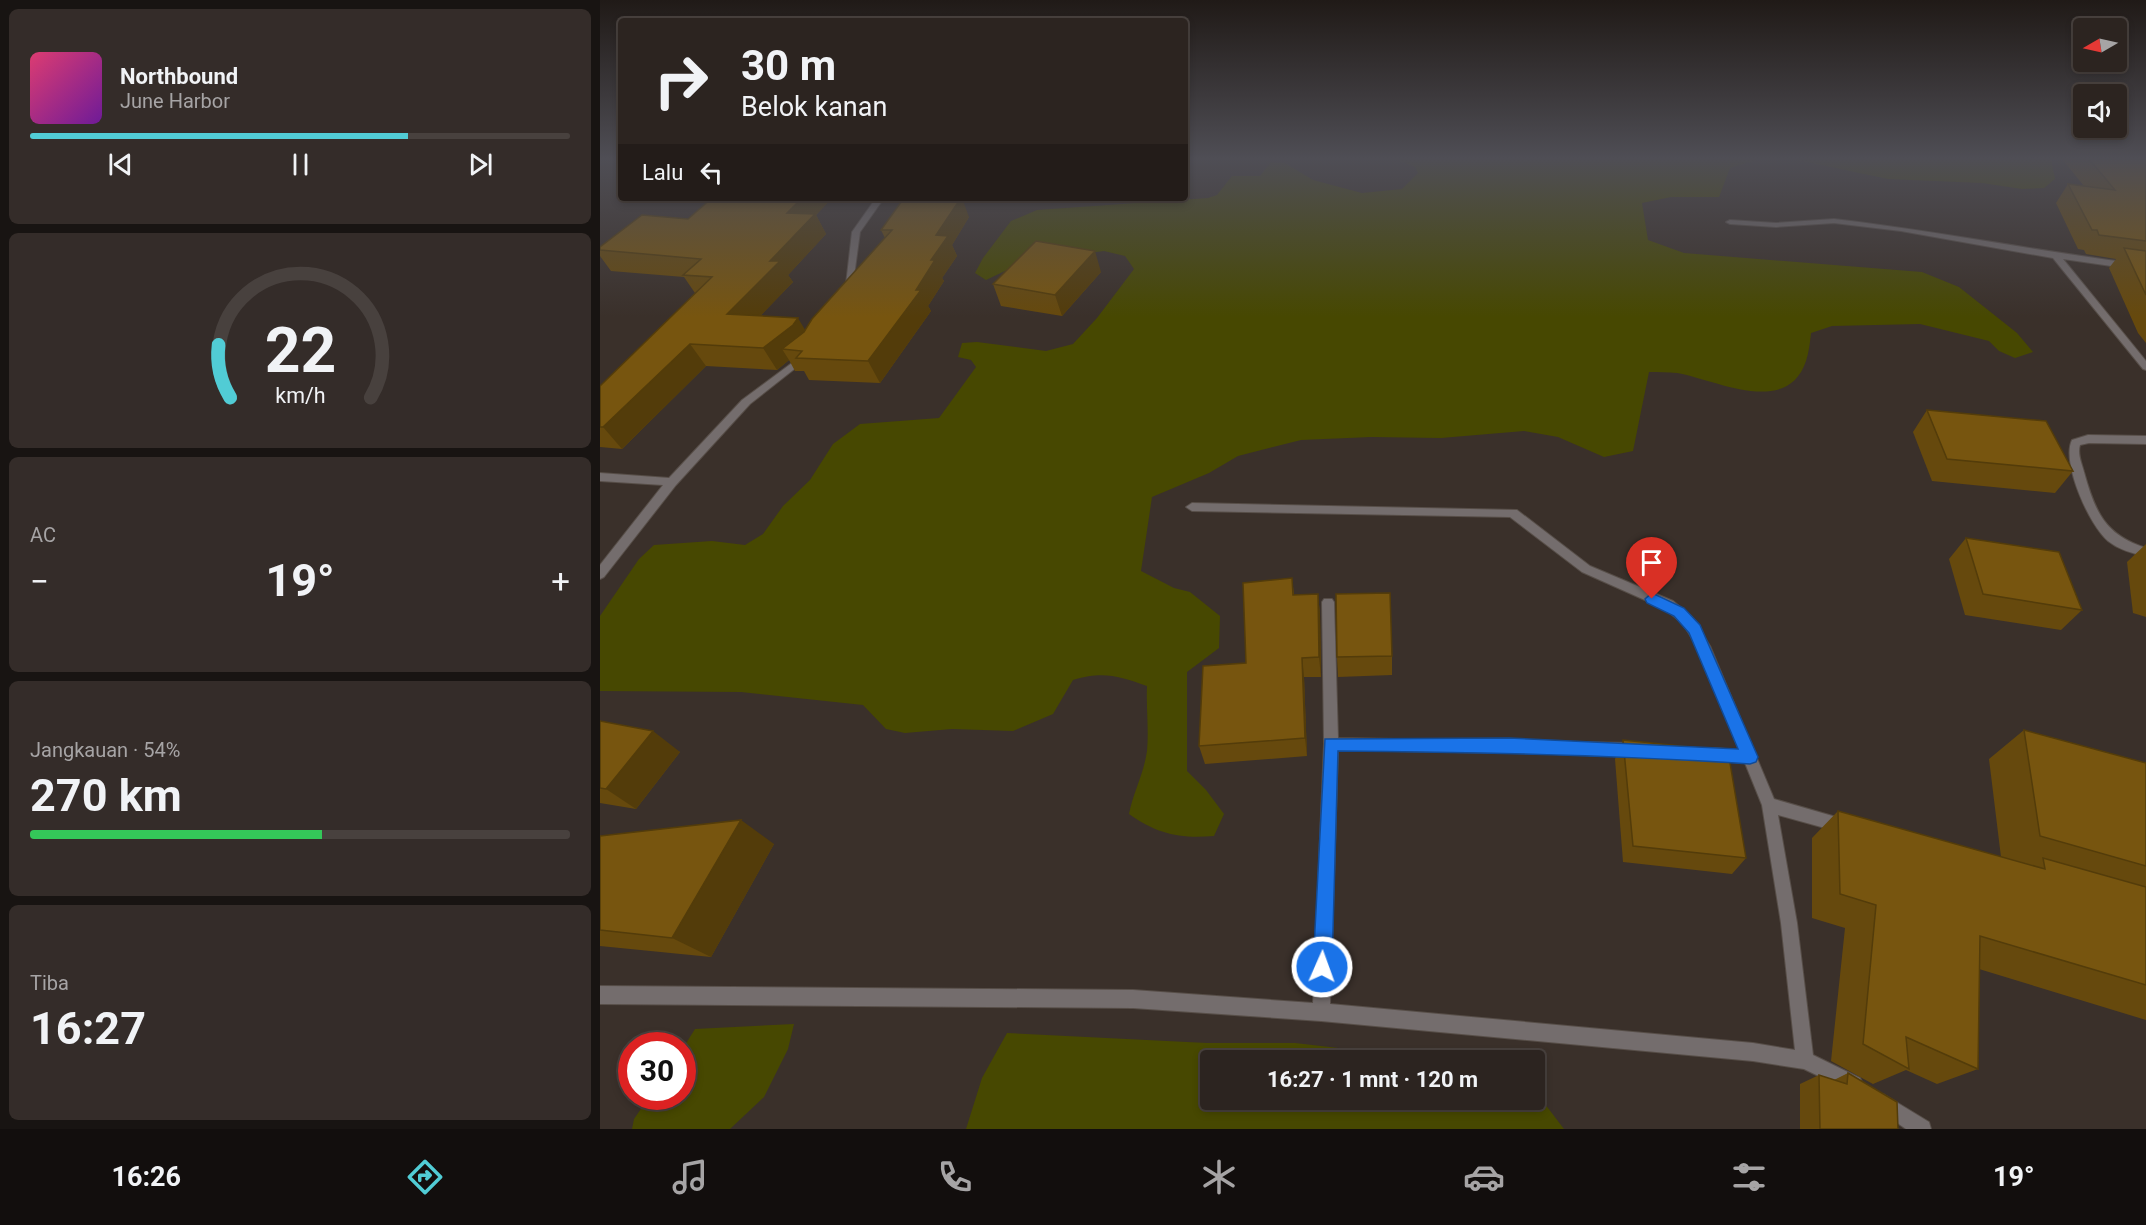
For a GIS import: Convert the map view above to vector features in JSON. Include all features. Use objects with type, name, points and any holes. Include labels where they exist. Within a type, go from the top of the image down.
[{"type":"street","points":[[843,302],[851,285],[856,232],[870,212]]},
{"type":"street","points":[[1730,222],[1776,225],[1834,221],[1901,228],[2056,256],[2146,268]]},
{"type":"street","points":[[2056,256],[2146,367]]},
{"type":"street","points":[[600,574],[672,482],[746,402],[812,350]]},
{"type":"street","points":[[2146,440],[2088,440],[2076,443],[2073,451],[2092,516],[2100,528],[2119,543],[2146,553]]},
{"type":"street","points":[[600,477],[672,482]]},
{"type":"street","points":[[1192,507],[1504,511],[1518,515],[1551,544],[1586,569],[1669,605],[1687,620],[1704,646],[1769,805],[1789,923],[1805,1060]]},
{"type":"street","points":[[1321,1012],[1331,744],[1328,602]]},
{"type":"street","points":[[1331,744],[1509,745],[1654,751]]},
{"type":"street","points":[[1702,754],[1750,757]]},
{"type":"street","points":[[1769,805],[1860,831]]},
{"type":"street","points":[[600,995],[1133,999],[1321,1012],[1648,1041],[1805,1060],[1846,1079],[1922,1129]]},
{"type":"shaded area","points":[[1033,212],[1643,212],[1648,240],[1684,253],[1922,272],[1959,287],[2017,333],[2033,352],[2015,358],[1999,351],[1989,341],[1920,324],[1832,326],[1811,333],[1806,361],[1797,378],[1783,388],[1748,391],[1677,373],[1649,372],[1633,451],[1604,457],[1558,437],[1524,431],[1441,438],[1371,437],[1301,440],[1238,456],[1209,473],[1152,497],[1141,571],[1174,588],[1190,592],[1220,616],[1219,648],[1187,672],[1187,771],[1206,790],[1224,814],[1214,836],[1190,837],[1169,834],[1129,814],[1147,751],[1147,686],[1119,677],[1102,675],[1073,680],[1053,714],[1013,731],[952,729],[905,733],[886,729],[863,705],[741,692],[600,691],[600,616],[639,559],[654,545],[712,541],[745,545],[763,534],[783,506],[810,480],[833,444],[860,424],[939,418],[976,367],[971,360],[958,357],[962,343],[977,342],[1046,351],[1073,344],[1097,318],[1134,269],[1125,256],[1104,251],[1026,261],[986,280],[975,273],[983,258],[1011,221]]},
{"type":"shaded area","points":[[794,1024],[788,1049],[764,1097],[730,1129],[632,1129],[634,1119],[640,1110],[696,1110],[696,1032],[693,1032],[695,1029]]},
{"type":"shaded area","points":[[1007,1033],[1207,1043],[1295,1043],[1356,1050],[1200,1050],[1200,1110],[1545,1110],[1545,1104],[1564,1129],[966,1129],[982,1078]]},
{"type":"building","points":[[696,212],[815,214],[770,261],[780,261],[727,314],[798,318],[793,325],[763,348],[690,344],[603,427],[600,427],[600,386],[712,277],[683,275],[701,259],[600,250],[600,247],[642,215],[688,219]]},
{"type":"building","points":[[894,212],[952,212],[936,235],[948,236],[931,260],[935,260],[916,290],[921,290],[868,361],[796,358],[802,351],[782,349],[804,332],[812,319],[892,230],[881,230]]},
{"type":"building","points":[[2082,212],[2146,212],[2146,241],[2099,235],[2097,230],[2092,230]]},
{"type":"building","points":[[1036,241],[1095,251],[1055,295],[993,284]]},
{"type":"building","points":[[2124,248],[2146,251],[2146,295]]},
{"type":"building","points":[[1927,410],[2046,421],[2073,471],[1947,459]]},
{"type":"building","points":[[1966,538],[2059,552],[2082,610],[1983,594]]},
{"type":"building","points":[[1292,578],[1293,595],[1318,594],[1319,657],[1302,658],[1305,738],[1199,746],[1203,666],[1246,663],[1243,583]]},
{"type":"building","points":[[1390,593],[1392,656],[1337,657],[1336,594]]},
{"type":"building","points":[[600,721],[653,731],[606,789],[600,788]]},
{"type":"building","points":[[2024,730],[2146,763],[2146,866],[2040,836]]},
{"type":"building","points":[[1623,740],[1728,751],[1746,858],[1633,846]]},
{"type":"building","points":[[1838,811],[2045,869],[2043,858],[2146,887],[2146,985],[1980,936],[1978,1069],[1906,1037],[1909,1069],[1863,1044],[1876,905],[1840,894]]},
{"type":"building","points":[[741,820],[672,938],[600,930],[600,836]]},
{"type":"building","points":[[1848,1073],[1897,1102],[1898,1129],[1820,1129],[1819,1075],[1847,1084]]},
{"type":"route","points":[[1322,967],[1331,744],[1509,745],[1631,749],[1750,757],[1695,629],[1669,605],[1652,599]]}]
